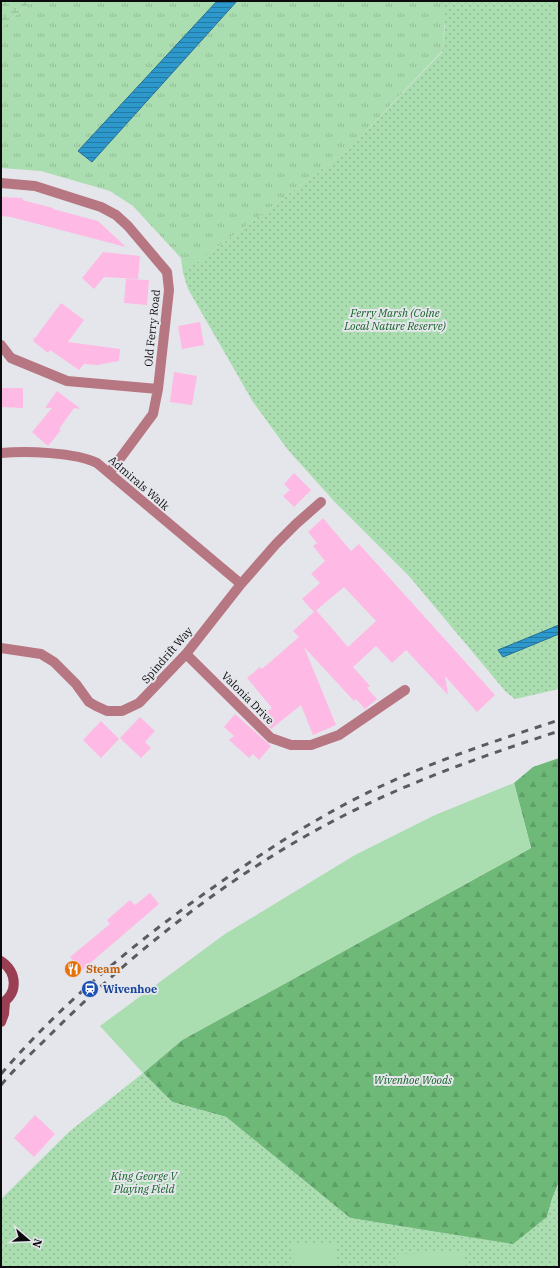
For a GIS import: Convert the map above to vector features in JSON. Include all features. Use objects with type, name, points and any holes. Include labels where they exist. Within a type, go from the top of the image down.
[{"type":"main road","points":[[1,961],[7,966],[14,980],[14,988],[3,1003],[4,1014],[1,1022]]},
{"type":"street","name":"Old Ferry Road","points":[[1,183],[35,186],[106,210],[116,215],[128,226],[167,272],[169,290],[158,389],[153,414],[148,423],[110,472]]},
{"type":"street","points":[[1,345],[11,358],[67,381],[158,389]]},
{"type":"street","name":"Admirals Walk","points":[[1,452],[82,457],[97,463],[110,472],[120,484],[241,584]]},
{"type":"street","name":"Spindrift Way","points":[[1,648],[41,654],[54,662],[76,684],[89,702],[107,711],[122,711],[139,703],[186,654],[241,584],[296,524],[321,502]]},
{"type":"street","name":"Valonia Drive","points":[[186,654],[271,738],[291,745],[311,745],[339,735],[405,690]]},
{"type":"green space","points":[[1,1],[33,1],[1,28]]},
{"type":"green space","points":[[33,1],[217,1],[79,151],[92,162],[237,1],[441,1],[446,13],[442,51],[349,149],[183,273],[181,258],[133,206],[110,191],[41,171],[1,168],[1,28]]},
{"type":"green space","name":"Ferry Marsh (Colne Local Nature Reserve)","points":[[441,1],[559,1],[559,689],[515,699],[506,692],[409,576],[333,500],[288,450],[253,402],[188,289],[183,273],[349,149],[442,52],[445,20]]},
{"type":"green space","name":"Wivenhoe Woods","points":[[559,758],[559,1182],[547,1217],[513,1245],[350,1218],[226,1117],[172,1102],[143,1073],[182,1040],[531,848],[514,783],[533,767]]},
{"type":"green space","points":[[514,783],[531,848],[182,1040],[143,1073],[100,1026],[225,934],[355,855],[435,815]]},
{"type":"green space","name":"King George V Playing Field","points":[[143,1073],[172,1102],[226,1117],[350,1218],[513,1244],[547,1217],[559,1182],[559,1267],[1,1267],[1,1199],[70,1131]]},
{"type":"green space","points":[[293,1244],[336,1244],[336,1267],[294,1267]]},
{"type":"green space","points":[[465,1252],[465,1267],[398,1267],[398,1254]]},
{"type":"water","points":[[217,1],[237,1],[92,162],[78,151]]},
{"type":"water","points":[[559,625],[559,634],[503,657],[498,650]]},
{"type":"building","points":[[1,197],[23,198],[22,200],[98,221],[126,247],[11,217],[1,216]]},
{"type":"building","points":[[103,252],[140,256],[138,279],[104,277],[94,289],[82,278]]},
{"type":"building","points":[[126,279],[149,280],[147,305],[124,303]]},
{"type":"building","points":[[61,303],[84,320],[68,342],[120,349],[119,361],[97,365],[84,364],[79,370],[50,350],[48,353],[33,341],[34,339],[32,337],[35,338]]},
{"type":"building","points":[[200,322],[204,345],[182,349],[178,326]]},
{"type":"building","points":[[174,372],[197,376],[192,405],[170,402]]},
{"type":"building","points":[[1,388],[23,388],[23,408],[1,407]]},
{"type":"building","points":[[57,391],[81,409],[74,408],[59,429],[61,430],[48,446],[32,432],[52,408],[45,408]]},
{"type":"building","points":[[294,473],[311,490],[294,507],[283,496],[290,490],[284,484]]},
{"type":"building","points":[[323,518],[351,551],[359,544],[495,695],[477,712],[445,676],[448,695],[406,650],[392,663],[376,646],[353,667],[370,686],[367,688],[377,699],[365,709],[356,699],[354,701],[304,647],[336,725],[313,735],[301,705],[271,729],[259,717],[272,708],[247,678],[260,667],[262,669],[299,637],[293,631],[314,612],[302,599],[320,583],[311,574],[325,561],[313,546],[317,543],[308,532]],"holes":[[[344,587],[376,621],[348,647],[316,610]]]},
{"type":"building","points":[[235,714],[271,746],[259,760],[253,754],[249,758],[229,740],[234,736],[224,727]]},
{"type":"building","points":[[140,717],[155,731],[145,742],[151,748],[141,758],[120,738]]},
{"type":"building","points":[[101,721],[119,739],[101,758],[83,740]]},
{"type":"building","points":[[150,893],[159,904],[81,971],[70,957],[110,924],[107,920],[130,900],[135,905]]},
{"type":"building","points":[[35,1115],[55,1134],[34,1157],[14,1138]]},
{"type":"railway","points":[[1,1074],[51,1021],[131,949],[218,884],[288,837],[342,806],[385,784],[484,745],[559,720]]},
{"type":"railway","points":[[1,1085],[19,1065],[121,968],[196,908],[276,853],[361,807],[410,785],[434,775],[559,731]]},
{"type":"place","name":"Steam","points":[[73,969]]},
{"type":"place","name":"Wivenhoe","points":[[90,989]]}]
